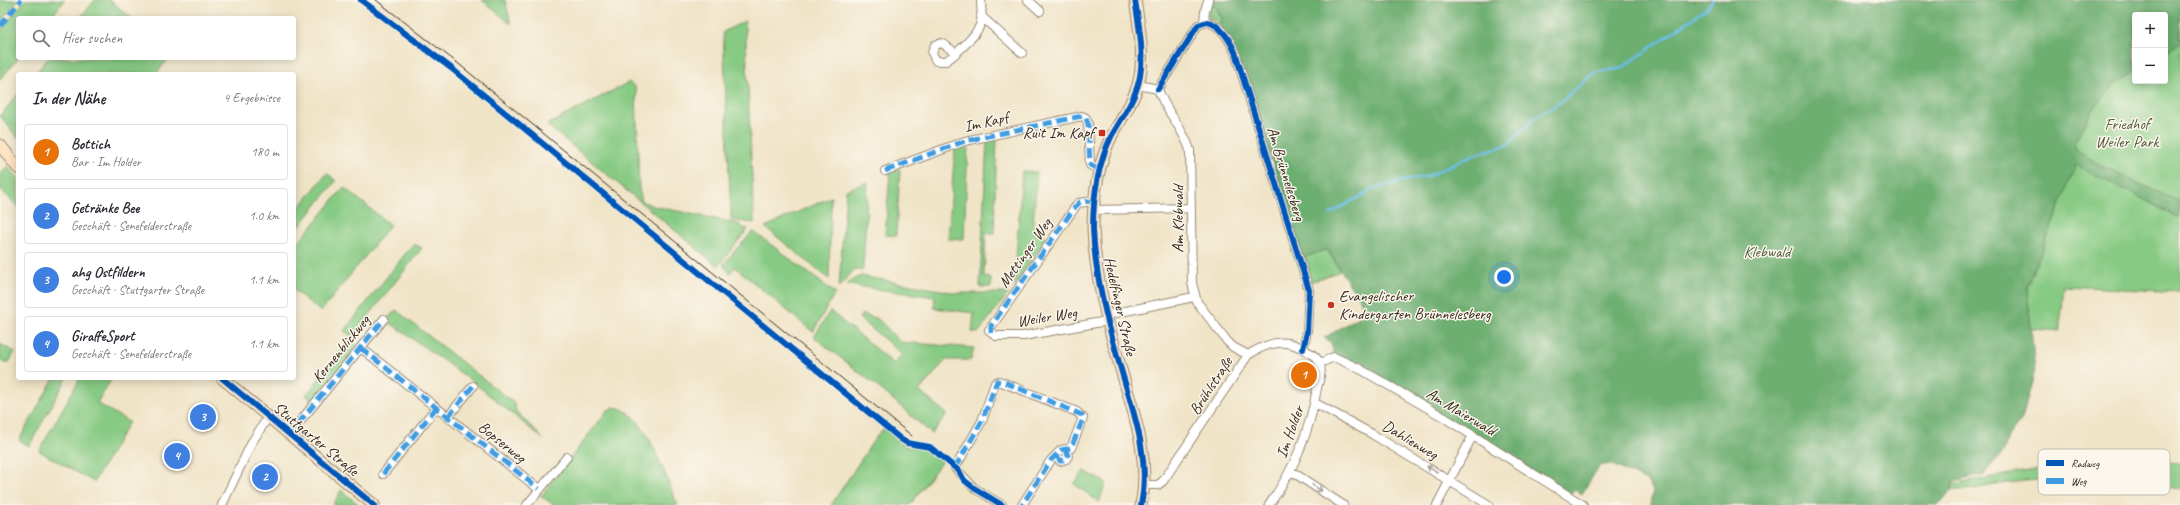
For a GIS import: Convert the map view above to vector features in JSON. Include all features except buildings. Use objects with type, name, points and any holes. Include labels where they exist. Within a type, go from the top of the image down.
[{"type":"street","points":[[956,53],[979,28],[981,0]]},
{"type":"street","points":[[1028,0],[1040,11]]},
{"type":"street","name":"Hedelfinger Straße","points":[[1135,0],[1141,54],[1138,85],[1107,146],[1099,170],[1094,205],[1094,252],[1107,318],[1141,443],[1144,486],[1141,505]]},
{"type":"street","points":[[1138,85],[1158,89],[1197,26],[1204,22],[1204,11],[1208,0]]},
{"type":"street","points":[[981,16],[1022,53]]},
{"type":"street","name":"Am Brünnelesberg","points":[[1204,22],[1211,22],[1218,26],[1234,50],[1308,288],[1309,303],[1306,338],[1303,349]]},
{"type":"street","name":"Am Klebwald","points":[[1158,89],[1163,102],[1185,136],[1190,150],[1192,283],[1194,297]]},
{"type":"street","name":"Im Kapf","points":[[885,171],[968,140],[1082,116],[1086,118],[1088,122],[1090,165],[1099,170]]},
{"type":"street","points":[[0,145],[16,165]]},
{"type":"street","name":"Mettinger Weg","points":[[991,333],[991,326],[1075,206],[1080,202],[1094,205],[1191,208]]},
{"type":"street","points":[[1194,297],[1233,347],[1248,355]]},
{"type":"street","name":"Weiler Weg","points":[[991,333],[996,336],[1023,336],[1194,297]]},
{"type":"street","name":"Kernenblickweg","points":[[289,435],[384,319]]},
{"type":"street","name":"Brühlstraße","points":[[1144,486],[1158,485],[1164,481],[1248,355],[1257,349],[1277,344],[1292,344],[1314,356],[1320,362]]},
{"type":"street","name":"Bopserweg","points":[[360,348],[539,489]]},
{"type":"street","name":"Am Maierwald","points":[[1320,362],[1334,358],[1360,369],[1473,435],[1583,505]]},
{"type":"street","name":"Im Holder","points":[[1269,505],[1291,471],[1303,444],[1315,403],[1321,370],[1320,362]]},
{"type":"street","name":"Stuttgarter Straße","points":[[224,380],[374,505]]},
{"type":"street","points":[[1002,505],[974,488],[955,468],[979,426],[998,381],[1082,415],[1083,419],[1071,448],[1066,450],[1068,456],[1066,459],[1060,461],[1056,456],[1051,460],[1022,505]]},
{"type":"street","points":[[448,417],[473,386]]},
{"type":"street","name":"Dahlienweg","points":[[1315,403],[1351,422],[1489,505]]},
{"type":"street","points":[[383,474],[436,408]]},
{"type":"street","points":[[222,505],[252,442],[268,417]]},
{"type":"street","points":[[1437,505],[1448,479],[1473,435]]},
{"type":"street","points":[[527,505],[567,457]]},
{"type":"street","points":[[1291,471],[1343,505]]},
{"type":"green space","points":[[0,0],[18,0],[0,22]]},
{"type":"green space","points":[[25,0],[65,0],[52,16],[16,16],[16,60],[0,80],[0,31]]},
{"type":"green space","points":[[95,0],[109,0],[129,16],[82,16]]},
{"type":"green space","points":[[482,0],[505,0],[511,24]]},
{"type":"green space","name":"Klebwald","points":[[1210,0],[2180,0],[2180,43],[2168,50],[2168,12],[2132,12],[2132,72],[2113,87],[2092,110],[2074,143],[2076,150],[2109,170],[2180,202],[2180,218],[2076,165],[2027,288],[2035,370],[2022,419],[2008,437],[2004,451],[1983,475],[1953,482],[1952,490],[1937,505],[1651,505],[1653,491],[1647,481],[1610,464],[1599,466],[1582,494],[1575,490],[1571,494],[1334,355],[1331,342],[1324,338],[1367,312],[1327,249],[1303,258],[1251,95],[1219,24],[1222,19],[1216,7],[1210,2]]},
{"type":"green space","points":[[1210,2],[1216,7],[1222,19],[1219,24],[1208,16]]},
{"type":"green space","points":[[745,21],[754,223],[731,220],[723,32]]},
{"type":"green space","name":"Friedhof Weiler Park","points":[[2180,28],[2180,292],[2064,286],[2060,331],[2031,329],[2027,288],[2076,165],[2060,137],[2132,62],[2132,84],[2168,84],[2168,35]]},
{"type":"green space","points":[[46,60],[167,60],[158,72],[37,72]]},
{"type":"green space","points":[[629,82],[636,88],[639,189],[642,201],[653,206],[740,224],[740,227],[748,229],[718,266],[547,125]]},
{"type":"green space","points":[[16,96],[16,136],[0,116]]},
{"type":"green space","points":[[997,137],[994,233],[986,233],[984,277],[991,278],[991,287],[980,287],[987,139]]},
{"type":"green space","points":[[968,143],[964,239],[948,239],[955,147]]},
{"type":"green space","points":[[8,166],[16,176],[16,205],[0,189],[0,174]]},
{"type":"green space","points":[[900,169],[896,236],[885,235],[890,172]]},
{"type":"green space","points":[[1022,171],[1037,172],[1033,224],[1046,238],[1014,287]]},
{"type":"green space","points":[[327,173],[336,181],[296,231],[296,212]]},
{"type":"green space","points":[[868,182],[863,269],[853,271],[839,287],[846,190]]},
{"type":"green space","points":[[344,187],[390,225],[321,312],[296,292],[296,246]]},
{"type":"green space","points":[[831,197],[829,279],[765,227]]},
{"type":"green space","points":[[753,231],[835,293],[813,332],[735,267],[730,273],[724,267],[724,263]]},
{"type":"green space","points":[[413,244],[422,248],[352,337],[344,331]]},
{"type":"green space","points":[[1327,249],[1340,271],[1311,282],[1303,258]]},
{"type":"green space","points":[[861,276],[957,293],[1009,293],[978,333],[972,332],[974,313],[934,308],[935,297],[847,285],[852,280]]},
{"type":"green space","points":[[396,310],[515,404],[516,411],[543,439],[472,381],[386,320]]},
{"type":"green space","points":[[830,311],[894,364],[902,354],[859,318],[862,314],[878,319],[900,342],[974,348],[971,360],[946,360],[919,391],[947,414],[932,434],[883,391],[814,337]]},
{"type":"green space","points":[[350,340],[358,346],[313,401],[306,395]]},
{"type":"green space","points":[[0,344],[15,352],[8,364],[0,360]]},
{"type":"green space","points":[[53,380],[66,380],[29,446],[19,440]]},
{"type":"green space","points":[[79,380],[111,380],[97,403],[129,422],[94,482],[39,451]]},
{"type":"green space","points":[[613,407],[625,410],[635,419],[645,432],[678,505],[554,505],[541,496],[607,411]]},
{"type":"green space","points":[[884,428],[905,446],[926,447],[942,461],[910,505],[831,505],[876,437]]},
{"type":"green space","points":[[2170,462],[2180,463],[2180,490],[2170,488]]},
{"type":"green space","points":[[2038,470],[2038,480],[1952,490],[1953,485]]},
{"type":"green space","points":[[1084,471],[1106,483],[1099,502],[1074,484]]},
{"type":"green space","points":[[341,490],[359,505],[333,505]]},
{"type":"waterway","points":[[1330,214],[1373,189],[1428,176],[1470,156],[1507,145],[1535,117],[1558,104],[1594,73],[1622,68],[1707,8],[1713,0]]},
{"type":"tram line","points":[[376,0],[460,65],[912,436]]},
{"type":"marked path","points":[[0,26],[21,0]]},
{"type":"marked path","points":[[885,171],[965,141],[1082,116],[1086,118],[1088,124],[1090,165],[1099,170]]},
{"type":"marked path","points":[[991,333],[991,326],[1075,207],[1080,202],[1094,201]]},
{"type":"marked path","points":[[289,435],[384,319]]},
{"type":"marked path","points":[[361,348],[539,489]]},
{"type":"marked path","points":[[955,468],[982,421],[997,381],[1004,382],[1082,415],[1083,419],[1071,448],[1061,450],[1051,460],[1022,505]]},
{"type":"marked path","points":[[448,417],[473,386]]},
{"type":"marked path","points":[[383,474],[436,408]]},
{"type":"marked path","points":[[1057,456],[1060,461],[1066,459],[1068,456],[1066,450]]},
{"type":"cycle path","points":[[361,0],[451,68],[902,440],[907,443],[930,447],[959,471],[964,480],[1002,505]]},
{"type":"cycle path","points":[[1135,0],[1140,30],[1141,71],[1137,88],[1124,116],[1112,135],[1099,169],[1095,193],[1093,229],[1096,264],[1102,298],[1135,417],[1142,452],[1144,487],[1141,505]]},
{"type":"cycle path","points":[[1158,89],[1198,25],[1207,22],[1212,23],[1224,33],[1235,52],[1309,290],[1307,332],[1303,349]]},
{"type":"cycle path","points":[[224,380],[374,505]]},
{"type":"place","name":"Ruit Im Kapf","points":[[1102,133]]},
{"type":"place","name":"Evangelischer Kindergarten Brünnelesberg","points":[[1331,305]]},
{"type":"place","name":"Bottich","points":[[1304,375]]},
{"type":"place","name":"ahg Ostfildern","points":[[203,417]]},
{"type":"place","name":"GiraffeSport","points":[[177,456]]},
{"type":"place","name":"Getränke Bee","points":[[265,477]]}]
